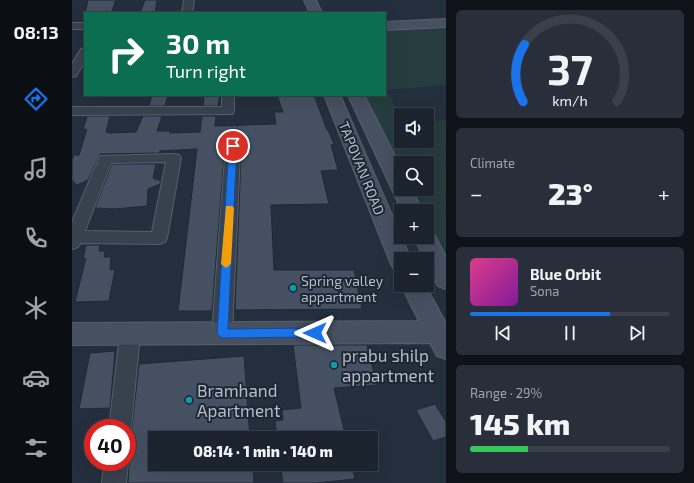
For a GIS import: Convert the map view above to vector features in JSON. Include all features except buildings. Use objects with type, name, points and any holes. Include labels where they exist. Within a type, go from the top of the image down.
[{"type":"main road","points":[[298,0],[302,12]]},
{"type":"main road","points":[[310,0],[316,12]]},
{"type":"main road","points":[[386,26],[446,24]]},
{"type":"main road","name":"TAPOVAN ROAD","points":[[332,96],[397,252]]},
{"type":"main road","points":[[356,96],[394,174]]},
{"type":"main road","points":[[428,244],[446,280]]},
{"type":"main road","points":[[72,334],[222,333],[442,340],[417,292]]},
{"type":"street","points":[[187,12],[189,0]]},
{"type":"street","points":[[72,26],[84,26]]},
{"type":"street","points":[[84,53],[72,75],[84,75]]},
{"type":"street","points":[[72,111],[228,111],[228,96]]},
{"type":"street","points":[[222,333],[234,131]]},
{"type":"street","points":[[174,158],[159,238],[73,240],[106,159],[174,158]]},
{"type":"street","points":[[121,419],[130,334]]},
{"type":"street","points":[[114,483],[115,471]]},
{"type":"green space","points":[[446,23],[446,85],[386,90],[386,26]]},
{"type":"green space","points":[[386,90],[396,108],[394,108],[394,148],[434,148],[434,121],[446,120],[446,278],[430,244],[434,244],[434,204],[408,204],[404,196],[434,196],[434,156],[394,156],[394,174],[356,96],[386,96]]},
{"type":"slow traffic","points":[[226,264],[229,208]]},
{"type":"place","name":"Spring valley appartment","points":[[293,288]]},
{"type":"place","name":"prabu shilp appartment","points":[[334,365]]},
{"type":"place","name":"Bramhand Apartment","points":[[189,400]]},
{"type":"route","points":[[233,146],[222,333],[315,333]]}]
